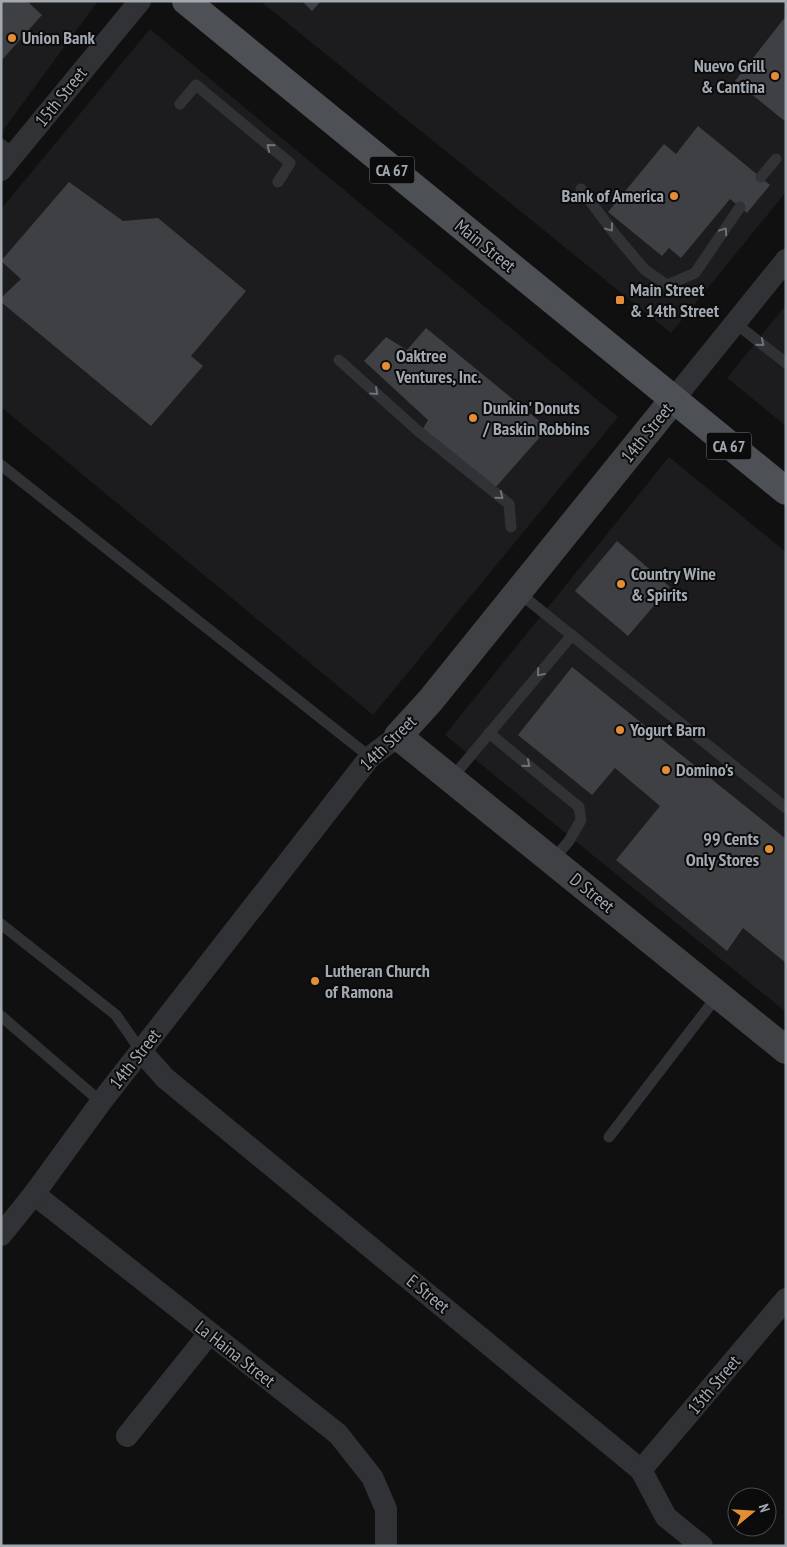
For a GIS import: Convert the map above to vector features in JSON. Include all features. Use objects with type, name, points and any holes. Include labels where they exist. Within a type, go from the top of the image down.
[{"type":"main road","name":"Main Street","points":[[186,1],[786,491]]},
{"type":"street","name":"15th Street","points":[[6,156],[140,1]]},
{"type":"street","name":"14th Street","points":[[1,1235],[34,1194],[101,1102],[370,757],[398,736],[430,701],[786,260]]},
{"type":"street","name":"D Street","points":[[398,736],[786,1050]]},
{"type":"street","name":"E Street","points":[[141,1051],[165,1078],[641,1470],[666,1517],[702,1546]]},
{"type":"street","name":"La Haina Street","points":[[34,1194],[338,1434],[372,1477],[386,1509],[386,1546]]},
{"type":"street","name":"13th Street","points":[[641,1470],[786,1299]]},
{"type":"street","points":[[127,1436],[209,1334]]},
{"type":"lane","points":[[180,104],[196,85],[290,163],[278,182]]},
{"type":"lane","points":[[762,177],[776,159]]},
{"type":"lane","points":[[581,189],[617,237],[645,270],[667,285],[695,273],[740,207]]},
{"type":"lane","points":[[735,323],[786,363]]},
{"type":"lane","points":[[339,360],[417,430],[509,504],[511,527]]},
{"type":"lane","points":[[1,465],[370,757]]},
{"type":"lane","points":[[518,592],[786,808]]},
{"type":"lane","points":[[451,779],[572,635]]},
{"type":"lane","points":[[489,733],[579,807],[581,820],[569,841],[552,861]]},
{"type":"lane","points":[[1,924],[116,1015],[141,1051]]},
{"type":"lane","points":[[610,1137],[718,995]]},
{"type":"lane","points":[[1,1016],[101,1102]]},
{"type":"shaded area","points":[[1,1],[98,1],[1,133]]},
{"type":"shaded area","points":[[260,1],[786,1],[786,192],[671,333]]},
{"type":"shaded area","points":[[150,29],[618,417],[373,715],[1,407],[1,209]]},
{"type":"shaded area","points":[[786,305],[786,426],[727,378]]},
{"type":"shaded area","points":[[669,457],[786,552],[786,1012],[445,735]]},
{"type":"building","name":"Union Bank","points":[[1,1],[27,1],[42,15],[1,61]]},
{"type":"building","points":[[302,1],[321,1],[312,11]]},
{"type":"building","points":[[786,16],[786,122],[735,81]]},
{"type":"building","points":[[698,126],[770,185],[747,213],[730,199],[681,258],[669,248],[662,256],[608,212],[664,144],[676,154]]},
{"type":"building","points":[[69,182],[123,221],[158,218],[246,291],[191,356],[203,366],[151,426],[1,302],[1,298],[21,279],[1,261]]},
{"type":"building","points":[[426,328],[548,428],[495,488],[421,432],[428,420],[364,361],[386,337],[407,350]]},
{"type":"building","points":[[617,541],[670,587],[628,636],[575,591]]},
{"type":"building","points":[[572,667],[786,839],[786,963],[743,928],[727,951],[616,860],[660,806],[615,768],[592,795],[518,735]]},
{"type":"place","name":"Union Bank","points":[[12,38]]},
{"type":"place","name":"Nuevo Grill & Cantina","points":[[775,76]]},
{"type":"place","name":"Bank of America","points":[[674,196]]},
{"type":"place","name":"Main Street & 14th Street","points":[[620,300]]},
{"type":"place","name":"Oaktree Ventures, Inc.","points":[[386,366]]},
{"type":"place","name":"Dunkin' Donuts / Baskin Robbins","points":[[473,418]]},
{"type":"place","name":"Country Wine & Spirits","points":[[621,584]]},
{"type":"place","name":"Yogurt Barn","points":[[620,730]]},
{"type":"place","name":"Domino's","points":[[666,770]]},
{"type":"place","name":"99 Cents Only Stores","points":[[769,849]]},
{"type":"place","name":"Lutheran Church of Ramona","points":[[315,981]]}]
